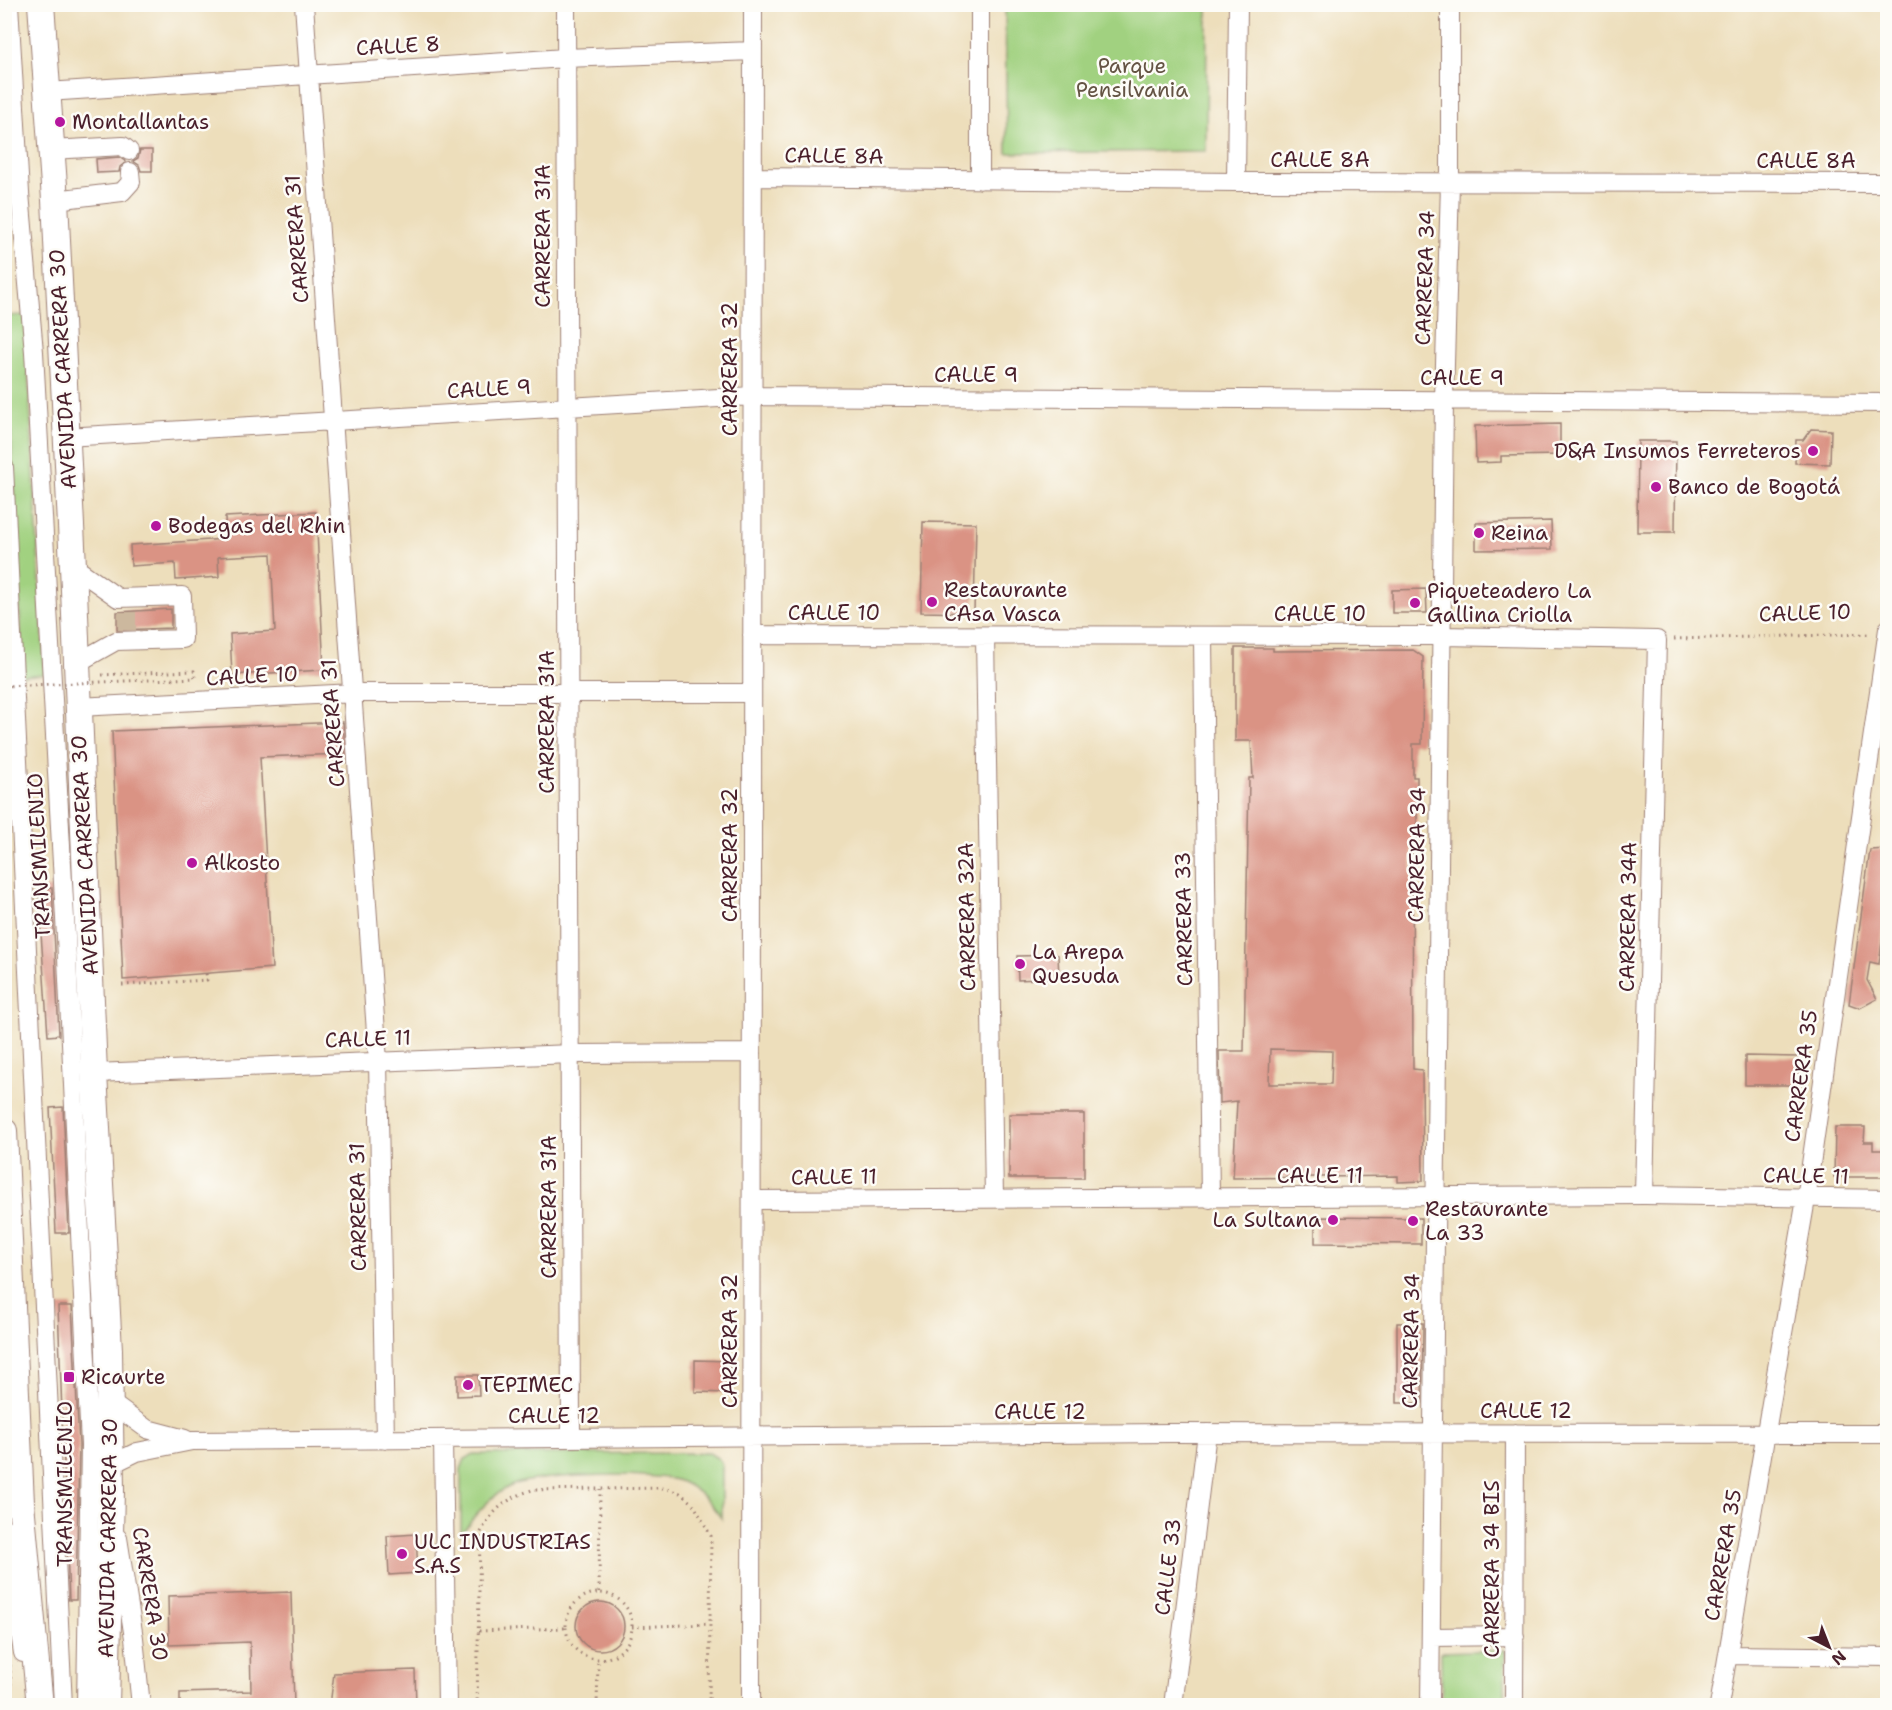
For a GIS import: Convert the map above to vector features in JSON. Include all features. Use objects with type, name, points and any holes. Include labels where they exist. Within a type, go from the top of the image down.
[{"type":"highway","name":"AVENIDA CARRERA 30","points":[[42,12],[55,200],[74,566],[78,707],[110,1402],[111,1491],[106,1706]]},
{"type":"highway","points":[[4,1131],[21,1503],[40,1706]]},
{"type":"street","name":"TRANSMILENIO","points":[[9,4],[20,194],[36,388],[66,937],[90,1445],[86,1706]]},
{"type":"street","name":"CARRERA 31","points":[[304,4],[307,74],[354,693],[378,1061],[385,1440]]},
{"type":"street","name":"CARRERA 31A","points":[[566,4],[572,1054],[571,1438]]},
{"type":"street","name":"CARRERA 32","points":[[751,1706],[753,4]]},
{"type":"street","points":[[980,4],[980,180]]},
{"type":"street","points":[[1236,182],[1238,4]]},
{"type":"street","name":"CARRERA 34","points":[[1430,1706],[1444,400],[1450,183],[1450,4]]},
{"type":"street","name":"CALLE 8","points":[[47,92],[565,58],[753,51]]},
{"type":"street","points":[[51,150],[123,146],[129,151]]},
{"type":"street","points":[[55,200],[122,192],[128,188],[130,172]]},
{"type":"street","name":"CALLE 8A","points":[[753,177],[1236,182],[1887,183]]},
{"type":"street","name":"CALLE 9","points":[[66,437],[752,396],[1887,403]]},
{"type":"street","name":"TRANSMILENIO","points":[[4,467],[63,1706]]},
{"type":"street","points":[[74,566],[122,605],[182,596],[183,639],[122,636],[77,663]]},
{"type":"street","name":"CARRERA 35","points":[[1719,1706],[1806,1199],[1887,632]]},
{"type":"street","name":"CALLE 10","points":[[752,635],[1203,638],[1443,636],[1657,640]]},
{"type":"street","name":"CARRERA 32A","points":[[985,636],[994,1198]]},
{"type":"street","name":"CARRERA 33","points":[[1203,638],[1210,1199]]},
{"type":"street","name":"CARRERA 34A","points":[[1644,1195],[1657,640]]},
{"type":"street","name":"CALLE 10","points":[[78,707],[354,693],[752,693]]},
{"type":"street","name":"CALLE 11","points":[[94,1073],[572,1054],[752,1053]]},
{"type":"street","name":"CALLE 11","points":[[753,1200],[1644,1195],[1887,1199]]},
{"type":"street","name":"CALLE 12","points":[[110,1402],[147,1429],[192,1441]]},
{"type":"street","name":"CALLE 12","points":[[110,1465],[137,1452],[192,1441],[1207,1433],[1887,1434]]},
{"type":"street","name":"CALLE 33","points":[[1173,1706],[1207,1433]]},
{"type":"street","name":"CARRERA 34 BIS","points":[[1515,1433],[1515,1706]]},
{"type":"street","points":[[443,1439],[447,1706]]},
{"type":"street","points":[[4,1478],[21,1503]]},
{"type":"street","name":"CARRERA 30","points":[[111,1491],[134,1638],[141,1706]]},
{"type":"street","points":[[4,1528],[29,1706]]},
{"type":"street","points":[[1431,1637],[1515,1636]]},
{"type":"street","points":[[1728,1655],[1887,1657]]},
{"type":"path","name":"CALLE 10","points":[[1657,640],[1887,632]]},
{"type":"path","points":[[4,686],[195,678],[194,671],[102,675]]},
{"type":"path","points":[[122,985],[207,980],[206,973]]},
{"type":"path","points":[[477,1706],[480,1534],[488,1518],[514,1496],[532,1490],[663,1488],[680,1493],[694,1505],[711,1536],[709,1706]]},
{"type":"path","points":[[598,1592],[600,1489]]},
{"type":"path","points":[[598,1592],[614,1595],[623,1602],[629,1611],[632,1627],[628,1642],[621,1651],[598,1659],[580,1654],[572,1647],[565,1628],[567,1615],[572,1605],[581,1597],[598,1592]]},
{"type":"path","points":[[632,1627],[710,1624]]},
{"type":"path","points":[[479,1631],[565,1628]]},
{"type":"path","points":[[597,1706],[598,1659]]},
{"type":"green space","name":"Parque Pensilvania","points":[[1005,5],[1207,5],[1206,151],[1007,153]]},
{"type":"green space","points":[[25,315],[45,674],[23,676],[5,316]]},
{"type":"green space","points":[[709,1453],[719,1459],[722,1465],[722,1519],[700,1493],[682,1482],[648,1476],[571,1476],[527,1481],[505,1489],[484,1506],[461,1535],[461,1469],[465,1459],[475,1454]]},
{"type":"green space","points":[[1505,1650],[1505,1705],[1442,1705],[1441,1652]]},
{"type":"building","points":[[140,150],[152,150],[152,171],[141,171],[139,165],[133,161],[138,158]]},
{"type":"building","points":[[119,157],[126,162],[120,167],[119,172],[97,173],[96,159]]},
{"type":"building","points":[[1560,424],[1560,455],[1501,456],[1501,462],[1476,463],[1475,426]]},
{"type":"building","name":"D&A Insumos Ferreteros","points":[[1811,429],[1831,430],[1830,464],[1795,463],[1796,440],[1803,440]]},
{"type":"building","name":"Banco de Bogotá","points":[[1638,441],[1676,441],[1675,532],[1637,532]]},
{"type":"building","points":[[316,512],[324,670],[232,675],[230,634],[275,631],[271,554],[218,557],[219,577],[176,580],[175,563],[131,566],[130,545],[226,539],[225,517]]},
{"type":"building","points":[[1551,521],[1552,549],[1476,550],[1476,523]]},
{"type":"building","points":[[923,522],[976,523],[974,613],[921,612]]},
{"type":"building","points":[[1426,589],[1427,613],[1392,613],[1392,590]]},
{"type":"building","points":[[171,609],[171,628],[117,630],[117,612]]},
{"type":"building","points":[[1235,648],[1273,648],[1273,651],[1413,650],[1423,657],[1422,744],[1413,744],[1413,777],[1417,777],[1417,842],[1412,842],[1413,1069],[1422,1070],[1423,1181],[1398,1182],[1398,1176],[1233,1178],[1237,1101],[1220,1103],[1219,1051],[1244,1051],[1249,778],[1253,778],[1251,741],[1235,741]],"holes":[[[1270,1049],[1332,1051],[1331,1084],[1269,1084]]]},
{"type":"building","name":"Alkosto","points":[[343,722],[345,754],[260,757],[272,968],[123,980],[112,731]]},
{"type":"building","points":[[1887,849],[1887,905],[1879,964],[1870,962],[1867,980],[1877,999],[1860,1008],[1849,1004],[1870,850]]},
{"type":"building","points":[[52,888],[59,1035],[48,1036],[38,889]]},
{"type":"building","points":[[1058,955],[1059,978],[1018,980],[1017,956]]},
{"type":"building","points":[[1745,1056],[1798,1057],[1798,1085],[1745,1085]]},
{"type":"building","points":[[63,1107],[69,1233],[56,1233],[50,1108]]},
{"type":"building","points":[[1009,1114],[1084,1114],[1084,1178],[1009,1178]]},
{"type":"building","points":[[1835,1127],[1865,1127],[1864,1142],[1873,1142],[1873,1150],[1887,1150],[1887,1177],[1834,1177]]},
{"type":"building","points":[[1315,1217],[1421,1218],[1421,1244],[1315,1243]]},
{"type":"building","points":[[58,1306],[72,1306],[79,1445],[76,1600],[69,1600]]},
{"type":"building","points":[[1397,1323],[1423,1323],[1422,1403],[1397,1403]]},
{"type":"building","points":[[695,1360],[730,1361],[729,1393],[695,1392]]},
{"type":"building","name":"TEPIMEC","points":[[457,1375],[478,1375],[479,1395],[457,1396]]},
{"type":"building","name":"ULC INDUSTRIAS S.A.S","points":[[416,1534],[418,1573],[389,1575],[387,1536]]},
{"type":"building","points":[[291,1592],[294,1706],[180,1706],[180,1693],[251,1691],[250,1642],[169,1645],[168,1596]]},
{"type":"building","points":[[600,1602],[617,1609],[624,1626],[617,1643],[600,1650],[583,1643],[576,1626],[583,1609]]},
{"type":"building","points":[[415,1670],[416,1706],[330,1706],[334,1673]]},
{"type":"tunnel","points":[[127,612],[127,630]]},
{"type":"place","name":"Montallantas","points":[[60,122]]},
{"type":"place","name":"D&A Insumos Ferreteros","points":[[1813,451]]},
{"type":"place","name":"Banco de Bogotá","points":[[1656,487]]},
{"type":"place","name":"Bodegas del Rhin","points":[[156,526]]},
{"type":"place","name":"Reina","points":[[1479,533]]},
{"type":"place","name":"Restaurante CAsa Vasca","points":[[932,602]]},
{"type":"place","name":"Piqueteadero La Gallina Criolla","points":[[1415,603]]},
{"type":"place","name":"Alkosto","points":[[192,863]]},
{"type":"place","name":"La Arepa Quesuda","points":[[1020,964]]},
{"type":"place","name":"La Sultana","points":[[1333,1220]]},
{"type":"place","name":"Restaurante La 33","points":[[1413,1221]]},
{"type":"place","name":"Ricaurte","points":[[69,1377]]},
{"type":"place","name":"TEPIMEC","points":[[468,1385]]},
{"type":"place","name":"ULC INDUSTRIAS S.A.S","points":[[402,1554]]}]
